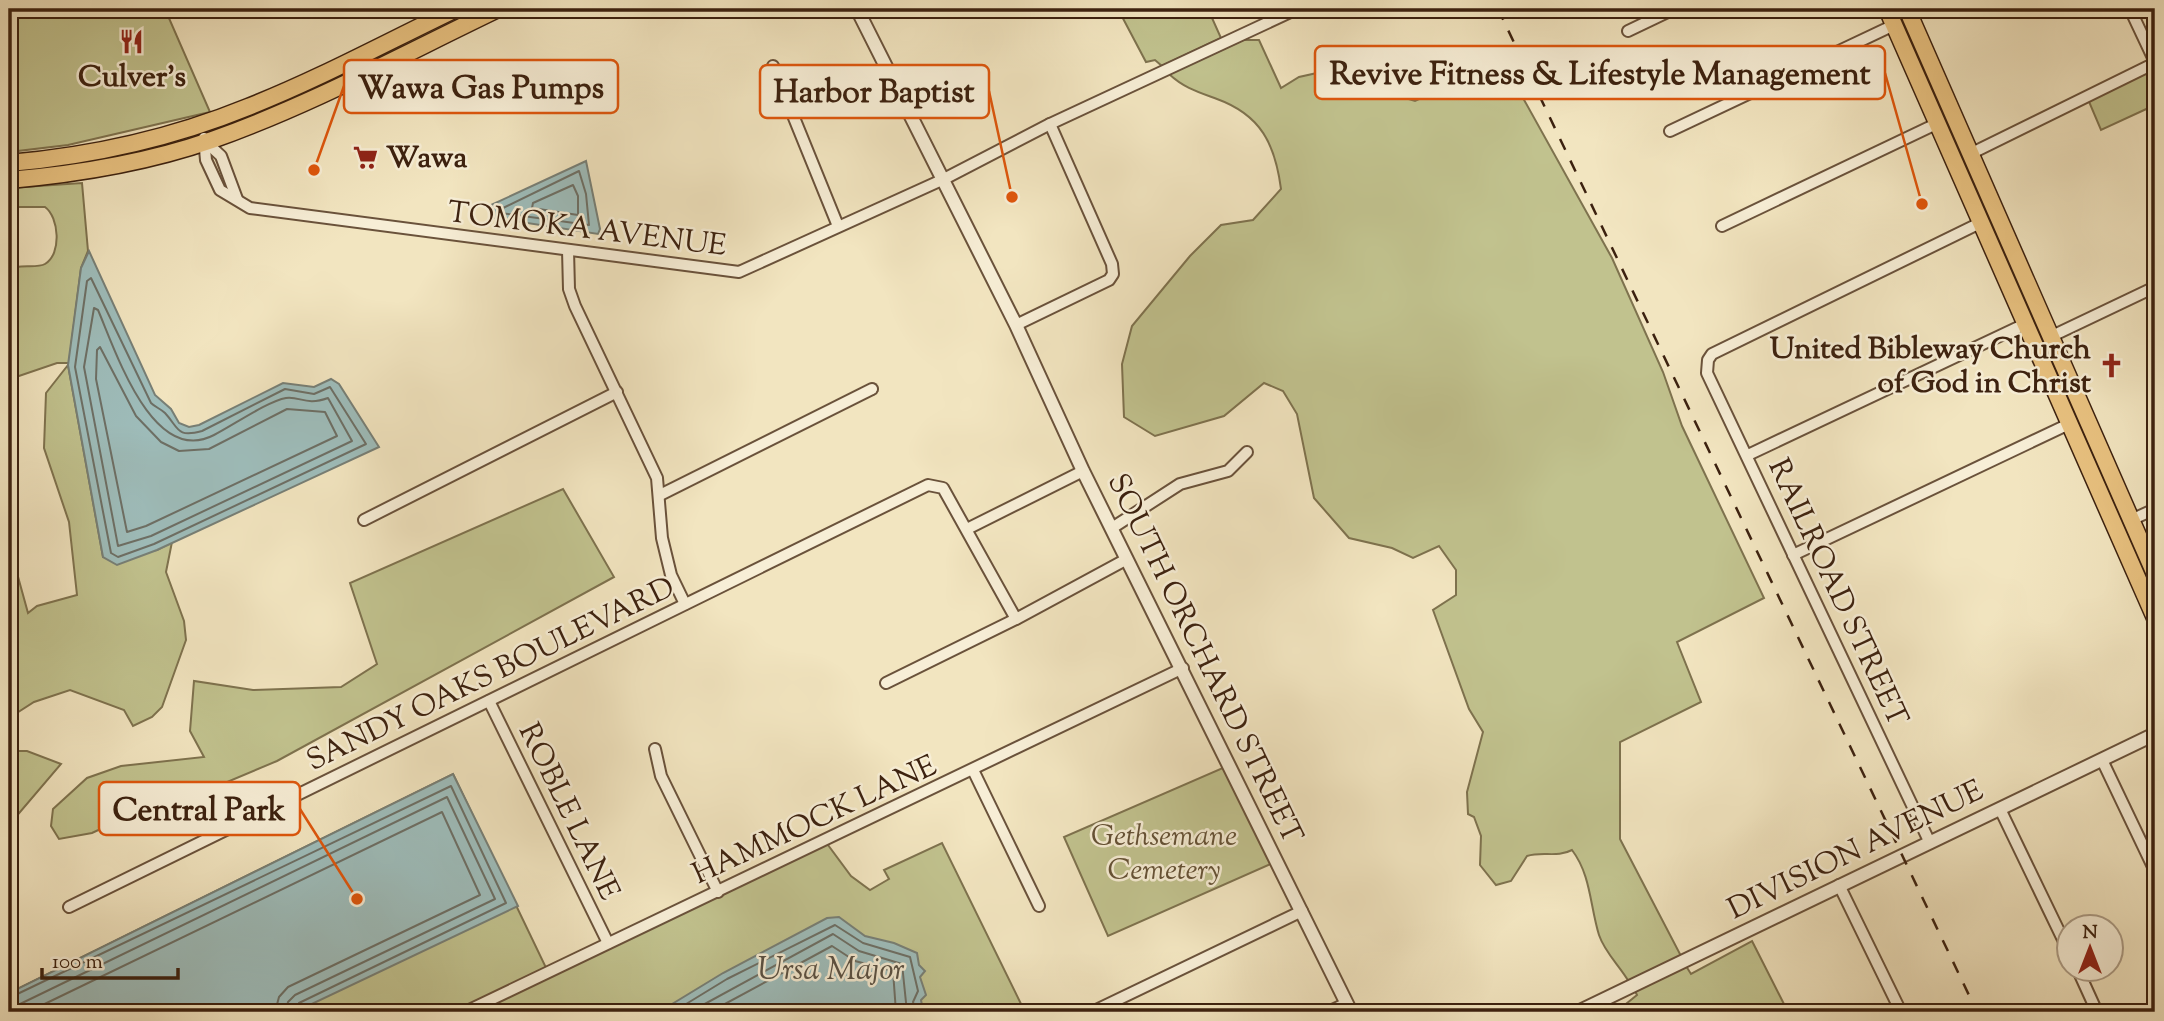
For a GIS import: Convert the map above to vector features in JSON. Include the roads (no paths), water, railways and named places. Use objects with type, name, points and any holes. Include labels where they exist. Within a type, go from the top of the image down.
[{"type":"main road","points":[[9,163],[80,154],[199,125],[285,91],[456,9]]},
{"type":"main road","points":[[9,180],[88,171],[206,142],[289,110],[498,9]]},
{"type":"main road","points":[[1887,9],[2155,618]]},
{"type":"main road","points":[[1907,9],[2155,574]]},
{"type":"main road","points":[[1937,127],[1955,147],[1970,154]]},
{"type":"main road","points":[[2069,424],[2082,429],[2096,440]]},
{"type":"street","name":"SOUTH ORCHARD STREET","points":[[857,9],[1016,325],[1083,471],[1183,668],[1349,1008]]},
{"type":"street","name":"TOMOKA AVENUE","points":[[199,125],[206,142],[206,160],[220,190],[250,208],[293,216],[739,272],[944,179],[1050,124],[1297,9]]},
{"type":"street","points":[[1628,31],[1674,9]]},
{"type":"street","points":[[1970,154],[2155,62],[2130,9]]},
{"type":"street","points":[[1670,131],[1894,25]]},
{"type":"street","points":[[773,66],[838,226]]},
{"type":"street","points":[[1016,325],[1110,280],[1113,274],[1112,264],[1050,124]]},
{"type":"street","points":[[1722,226],[1937,127]]},
{"type":"street","name":"RAILROAD STREET","points":[[1930,843],[1707,373],[1708,360],[1712,354],[1980,223]]},
{"type":"street","points":[[568,250],[569,289],[657,478],[662,538],[671,575],[685,604]]},
{"type":"street","points":[[2050,337],[2155,287]]},
{"type":"street","points":[[1748,455],[2025,324]]},
{"type":"street","points":[[660,495],[872,389]]},
{"type":"street","points":[[364,520],[617,392]]},
{"type":"street","points":[[1793,555],[2069,424]]},
{"type":"street","points":[[1112,528],[1180,484],[1228,471],[1247,452]]},
{"type":"street","points":[[1016,620],[967,529],[1083,471]]},
{"type":"street","name":"SANDY OAKS BOULEVARD","points":[[69,907],[932,485],[943,488],[967,529]]},
{"type":"street","points":[[2131,520],[2155,509]]},
{"type":"street","points":[[886,683],[1016,620],[1127,559]]},
{"type":"street","name":"HAMMOCK LANE","points":[[465,1012],[1183,668]]},
{"type":"street","name":"ROBLE LANE","points":[[489,701],[608,943]]},
{"type":"street","name":"DIVISION AVENUE","points":[[1578,1012],[2155,734]]},
{"type":"street","points":[[656,749],[661,776],[718,892]]},
{"type":"street","points":[[2102,760],[2155,871]]},
{"type":"street","points":[[974,770],[1039,906]]},
{"type":"street","points":[[2000,809],[2056,925]]},
{"type":"street","points":[[1839,885],[1900,1012]]},
{"type":"street","points":[[1092,1012],[1302,911]]},
{"type":"street","points":[[2084,982],[2098,1012]]},
{"type":"street","points":[[1328,1012],[1349,1008]]},
{"type":"water","points":[[586,161],[600,229],[598,234],[489,217],[489,206]]},
{"type":"water","points":[[89,251],[155,395],[171,409],[179,423],[189,427],[199,425],[283,383],[314,387],[331,379],[339,384],[379,447],[157,550],[117,565],[103,557],[68,365],[81,268]]},
{"type":"water","points":[[453,774],[518,906],[295,1012],[9,1012],[9,993]]},
{"type":"water","name":"Ursa Major","points":[[839,917],[865,936],[894,943],[917,953],[919,965],[925,971],[920,977],[926,995],[921,1000],[923,1010],[659,1012],[723,973],[827,918]]},
{"type":"railway","points":[[1498,9],[1977,1012]]},
{"type":"place","name":"Culver's","points":[[132,41]]},
{"type":"place","name":"Wawa","points":[[366,157]]},
{"type":"place","name":"Wawa Gas Pumps","points":[[314,170]]},
{"type":"place","name":"Harbor Baptist","points":[[1012,197]]},
{"type":"place","name":"Revive Fitness & Lifestyle Management","points":[[1922,204]]},
{"type":"place","name":"United Bibleway Church of God in Christ","points":[[2111,365]]},
{"type":"place","name":"Central Park","points":[[357,899]]},
{"type":"park label","name":"Gethsemane Cemetery","points":[[1164,852]]}]
